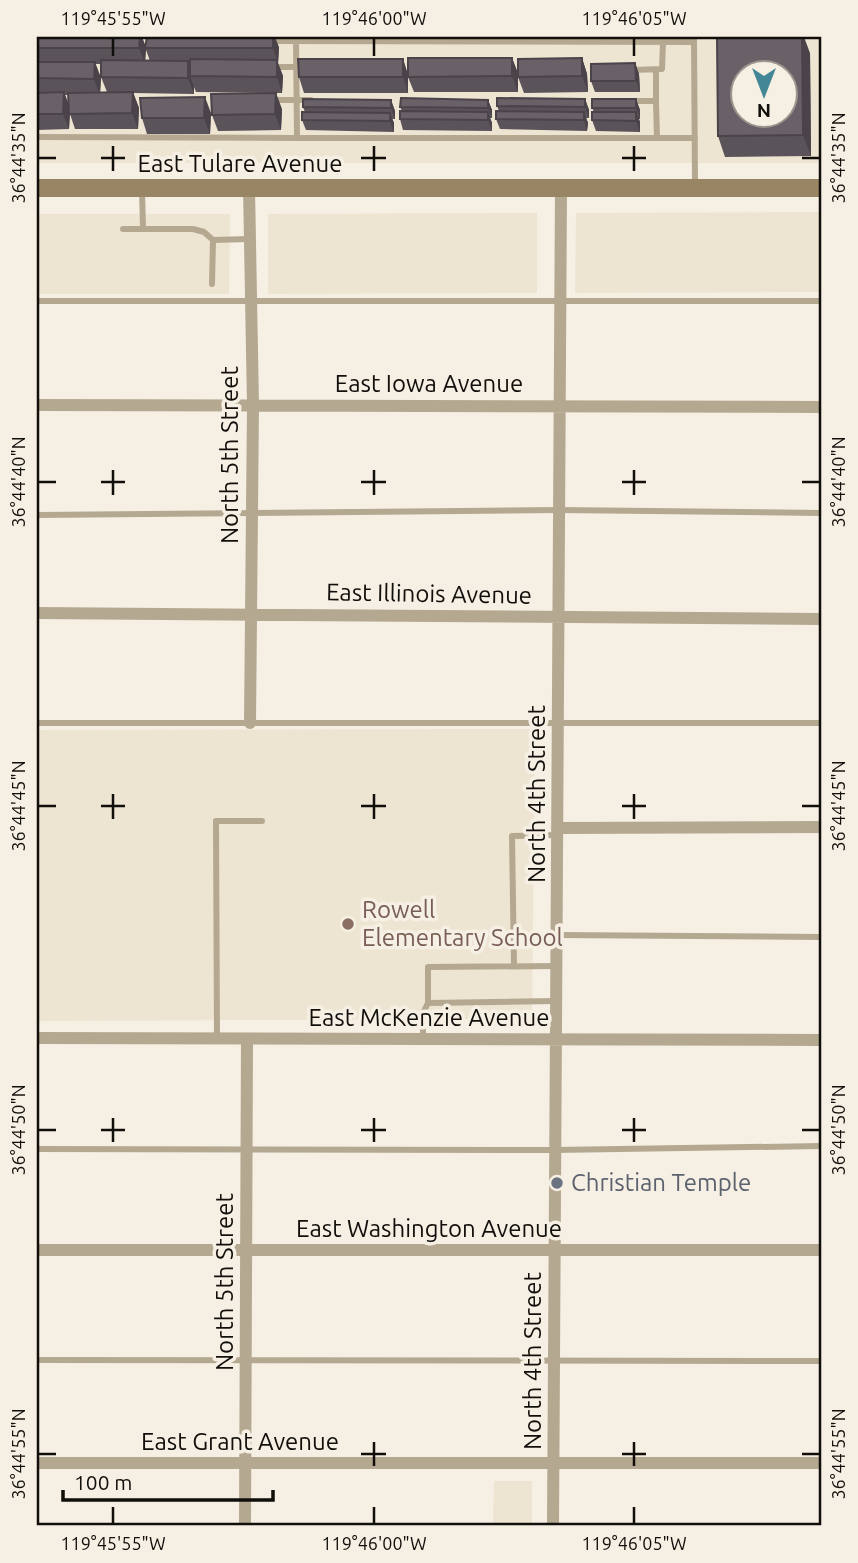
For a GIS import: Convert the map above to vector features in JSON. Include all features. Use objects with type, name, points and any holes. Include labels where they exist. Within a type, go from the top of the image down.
[{"type":"main road","name":"East Tulare Avenue","points":[[37,188],[821,188]]},
{"type":"street","name":"North 5th Street","points":[[249,188],[253,405],[250,723]]},
{"type":"street","name":"North 4th Street","points":[[554,1526],[561,188]]},
{"type":"street","name":"East Iowa Avenue","points":[[37,405],[821,407]]},
{"type":"street","name":"East Illinois Avenue","points":[[37,613],[821,619]]},
{"type":"street","points":[[557,831],[821,827]]},
{"type":"street","name":"East McKenzie Avenue","points":[[37,1038],[821,1040]]},
{"type":"street","name":"North 5th Street","points":[[245,1526],[247,1039]]},
{"type":"street","name":"East Washington Avenue","points":[[37,1250],[821,1250]]},
{"type":"street","name":"East Grant Avenue","points":[[37,1463],[821,1463]]},
{"type":"lane","points":[[296,39],[297,138]]},
{"type":"lane","points":[[255,41],[694,39],[695,188]]},
{"type":"lane","points":[[628,70],[663,69],[663,41]]},
{"type":"lane","points":[[269,67],[310,67]]},
{"type":"lane","points":[[656,71],[657,138]]},
{"type":"lane","points":[[256,100],[324,100]]},
{"type":"lane","points":[[628,101],[656,101]]},
{"type":"lane","points":[[37,136],[695,138]]},
{"type":"lane","points":[[142,188],[143,229]]},
{"type":"lane","points":[[123,229],[193,229],[204,232],[213,240],[249,239]]},
{"type":"lane","points":[[212,284],[213,240]]},
{"type":"lane","points":[[37,301],[821,301]]},
{"type":"lane","points":[[37,515],[559,510],[821,513]]},
{"type":"lane","points":[[37,723],[821,723]]},
{"type":"lane","points":[[217,1039],[216,821],[262,821]]},
{"type":"lane","points":[[514,966],[512,836],[557,831]]},
{"type":"lane","points":[[557,935],[821,937]]},
{"type":"lane","points":[[423,1039],[423,1013],[428,1003],[428,967],[557,966]]},
{"type":"lane","points":[[428,1003],[556,1001]]},
{"type":"lane","points":[[37,1149],[555,1150],[821,1146]]},
{"type":"lane","points":[[37,1360],[821,1361]]},
{"type":"shaded area","points":[[37,37],[821,37],[821,163],[37,163]]},
{"type":"shaded area","points":[[821,212],[821,292],[575,293],[576,213]]},
{"type":"shaded area","points":[[537,213],[537,293],[268,294],[268,214]]},
{"type":"shaded area","points":[[37,214],[230,214],[229,294],[37,294]]},
{"type":"shaded area","points":[[535,729],[532,1019],[37,1021],[37,730]]},
{"type":"shaded area","points":[[494,1481],[532,1481],[532,1526],[493,1526]]},
{"type":"building","points":[[37,37],[140,37],[139,48],[37,48]]},
{"type":"building","points":[[147,37],[273,37],[273,48],[145,48]]},
{"type":"building","points":[[717,37],[802,37],[803,135],[718,136]]},
{"type":"building","points":[[408,58],[512,58],[512,76],[408,77]]},
{"type":"building","points":[[582,58],[582,76],[518,77],[518,59]]},
{"type":"building","points":[[190,59],[277,60],[277,77],[190,76]]},
{"type":"building","points":[[298,59],[403,59],[403,77],[299,77]]},
{"type":"building","points":[[101,60],[188,61],[188,78],[101,77]]},
{"type":"building","points":[[37,62],[95,62],[94,79],[37,78]]},
{"type":"building","points":[[635,63],[636,81],[591,81],[591,64]]},
{"type":"building","points":[[64,92],[63,114],[37,114],[37,93]]},
{"type":"building","points":[[133,92],[132,113],[69,114],[68,93]]},
{"type":"building","points":[[276,93],[275,114],[212,115],[211,94]]},
{"type":"building","points":[[205,97],[204,118],[142,118],[140,98]]},
{"type":"building","points":[[401,98],[488,100],[488,108],[400,107]]},
{"type":"building","points":[[497,98],[585,99],[585,107],[497,106]]},
{"type":"building","points":[[303,99],[391,100],[391,108],[303,107]]},
{"type":"building","points":[[592,99],[636,99],[636,108],[592,108]]},
{"type":"building","points":[[400,111],[488,112],[488,120],[400,119]]},
{"type":"building","points":[[496,111],[584,112],[584,120],[496,119]]},
{"type":"building","points":[[302,112],[390,113],[390,121],[302,120]]},
{"type":"building","points":[[592,112],[636,112],[636,121],[592,120]]},
{"type":"place","name":"Rowell Elementary School","points":[[348,924]]},
{"type":"place","name":"Christian Temple","points":[[557,1183]]}]
